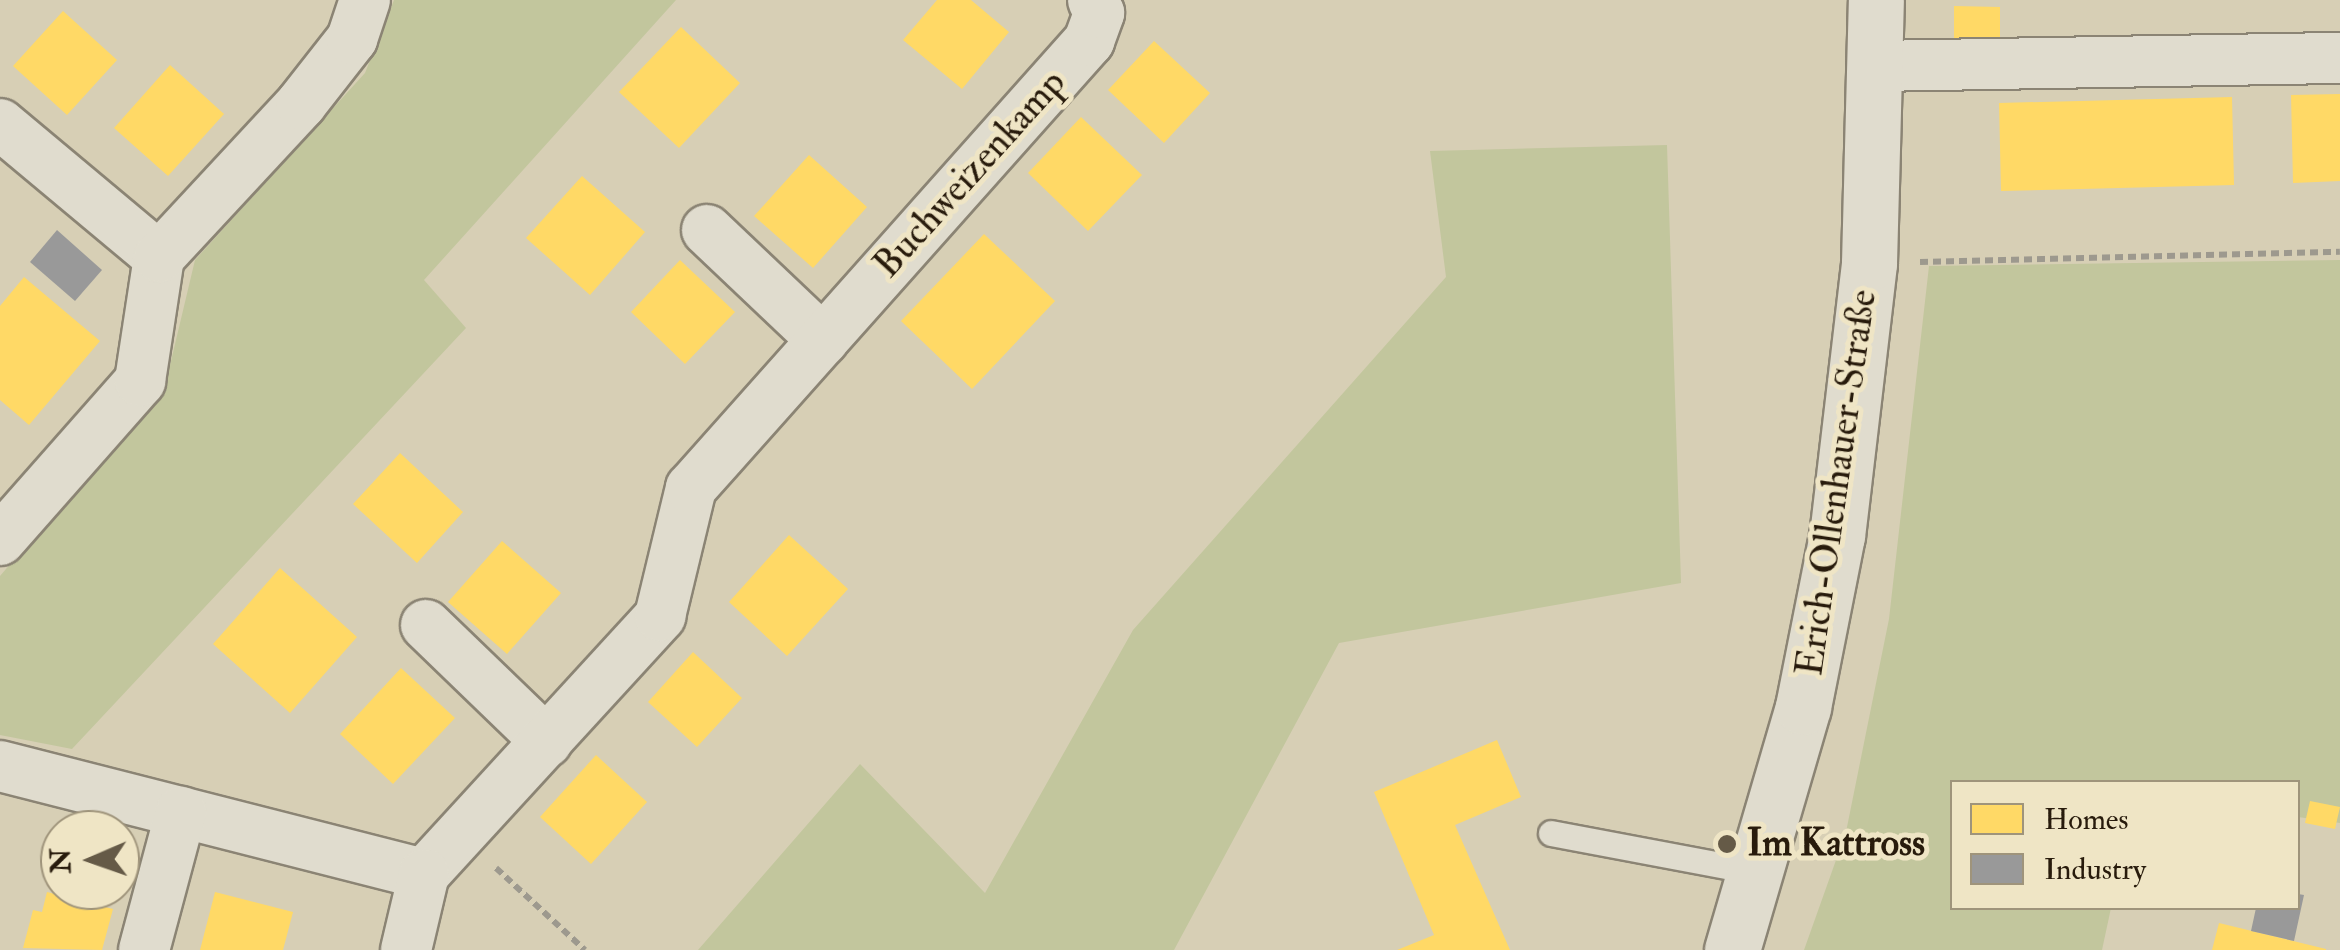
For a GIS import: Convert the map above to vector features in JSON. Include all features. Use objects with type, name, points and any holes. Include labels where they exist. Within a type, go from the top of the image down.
[{"type":"street","points":[[0,540],[140,381],[159,257],[300,104],[352,39],[365,0]]},
{"type":"street","name":"Buchweizenkamp","points":[[424,874],[462,837],[660,616],[691,488],[1089,41],[1099,14],[1093,0]]},
{"type":"street","name":"Erich-Ollenhauer-Straße","points":[[1732,950],[1803,708],[1837,536],[1869,263],[1876,0]]},
{"type":"street","points":[[1876,66],[2340,58]]},
{"type":"street","points":[[0,124],[159,257]]},
{"type":"street","points":[[707,230],[823,340]]},
{"type":"street","points":[[426,625],[548,742]]},
{"type":"street","points":[[0,766],[424,874],[406,950]]},
{"type":"street","points":[[144,950],[181,812]]},
{"type":"lane","points":[[1551,833],[1758,872]]},
{"type":"path","points":[[1869,263],[2340,252]]},
{"type":"path","points":[[462,837],[585,950]]},
{"type":"green space","points":[[394,0],[676,0],[424,280],[466,328],[72,749],[0,735],[0,576],[166,382],[195,260],[365,73]]},
{"type":"green space","points":[[1667,145],[1681,583],[1339,643],[1174,950],[698,950],[860,764],[985,893],[1133,630],[1446,277],[1430,151]]},
{"type":"green space","points":[[2340,260],[2340,823],[2300,817],[2300,780],[1950,780],[1950,910],[2111,910],[2102,950],[1804,950],[1846,832],[1889,619],[1929,266]]},
{"type":"building: Homes","points":[[937,0],[971,0],[1009,32],[962,89],[903,40]]},
{"type":"building: Homes","points":[[1954,6],[2000,7],[2000,45],[1954,44]]},
{"type":"building: Homes","points":[[63,11],[117,60],[67,115],[13,66]]},
{"type":"building: Homes","points":[[681,27],[740,83],[679,148],[619,92]]},
{"type":"building: Homes","points":[[1154,41],[1210,93],[1164,143],[1108,90]]},
{"type":"building: Homes","points":[[170,65],[224,114],[168,176],[114,128]]},
{"type":"building: Homes","points":[[2340,94],[2340,181],[2293,183],[2291,95]]},
{"type":"building: Homes","points":[[2232,97],[2234,185],[2001,191],[1999,103]]},
{"type":"building: Homes","points":[[1081,117],[1142,175],[1088,231],[1028,173]]},
{"type":"building: Homes","points":[[809,155],[867,207],[813,268],[754,216]]},
{"type":"building: Homes","points":[[582,176],[645,232],[590,295],[526,238]]},
{"type":"building: Homes","points":[[984,234],[1055,301],[972,389],[901,321]]},
{"type":"building: Homes","points":[[680,260],[735,312],[685,364],[631,312]]},
{"type":"building: Homes","points":[[24,277],[100,341],[29,425],[0,400],[0,306]]},
{"type":"building: Homes","points":[[400,453],[463,512],[417,563],[353,504]]},
{"type":"building: Homes","points":[[789,535],[848,589],[787,656],[729,602]]},
{"type":"building: Homes","points":[[502,541],[561,593],[507,654],[448,602]]},
{"type":"building: Homes","points":[[280,568],[357,637],[290,713],[213,644]]},
{"type":"building: Homes","points":[[693,652],[742,698],[697,747],[648,702]]},
{"type":"building: Homes","points":[[401,668],[455,718],[393,784],[340,734]]},
{"type":"building: Homes","points":[[1497,740],[1521,797],[1455,825],[1510,950],[1397,950],[1434,935],[1374,792]]},
{"type":"building: Homes","points":[[596,755],[647,802],[591,864],[540,817]]},
{"type":"building: Homes","points":[[2310,801],[2340,807],[2335,829],[2305,823]]},
{"type":"building: Homes","points":[[215,892],[293,912],[283,950],[200,950]]},
{"type":"building: Homes","points":[[33,910],[113,910],[102,950],[23,948]]},
{"type":"building: Homes","points":[[2219,923],[2326,949],[2326,950],[2212,950]]},
{"type":"building: Industry","points":[[57,230],[102,270],[75,301],[30,262]]},
{"type":"building: Industry","points":[[2300,894],[2304,895],[2294,941],[2251,931],[2256,910],[2300,910]]},
{"type":"place","name":"Im Kattross","points":[[1727,844]]}]
